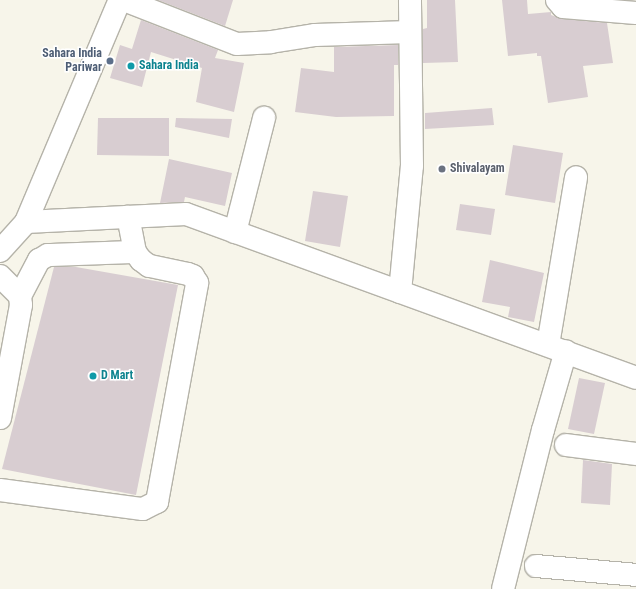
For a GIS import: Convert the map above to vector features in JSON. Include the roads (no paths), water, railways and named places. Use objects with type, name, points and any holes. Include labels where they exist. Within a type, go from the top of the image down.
[{"type":"street","points":[[0,251],[26,222],[120,0]]},
{"type":"street","points":[[124,0],[237,44],[271,42],[315,35],[410,32]]},
{"type":"street","points":[[400,292],[412,166],[410,0]]},
{"type":"street","points":[[557,0],[563,7],[636,12]]},
{"type":"street","points":[[234,232],[264,118]]},
{"type":"street","points":[[503,589],[542,430],[557,348],[576,178]]},
{"type":"street","points":[[26,222],[186,214],[636,378]]},
{"type":"street","points":[[0,490],[143,509],[157,502],[197,283],[194,276],[148,266],[135,252],[128,217]]},
{"type":"street","points":[[0,418],[21,305],[20,296],[39,260],[48,255],[135,252]]},
{"type":"street","points":[[0,276],[20,296]]},
{"type":"street","points":[[566,445],[636,454]]},
{"type":"street","points":[[536,566],[636,576]]},
{"type":"place","name":"Sahara India Pariwar","points":[[110,61]]},
{"type":"place","name":"Sahara India","points":[[131,66]]},
{"type":"place","name":"Shivalayam","points":[[442,169]]},
{"type":"place","name":"D Mart","points":[[93,376]]}]
